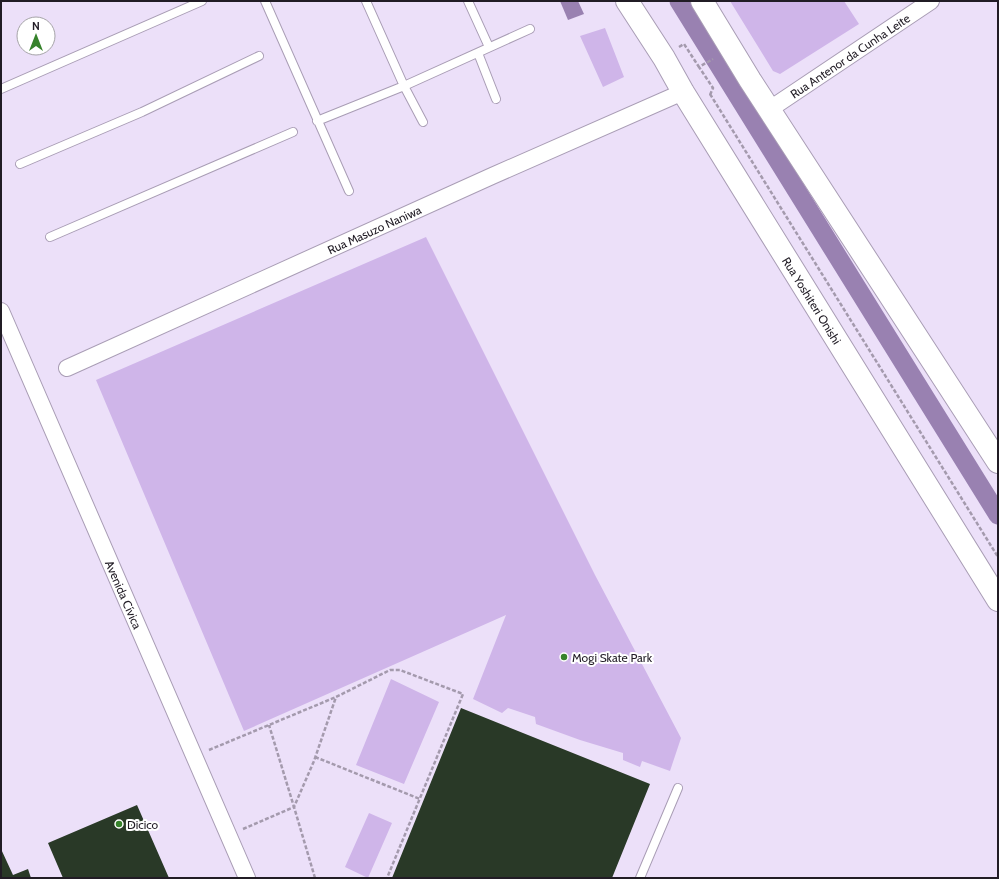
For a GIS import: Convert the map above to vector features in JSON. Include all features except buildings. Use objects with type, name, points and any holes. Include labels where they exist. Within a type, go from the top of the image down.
[{"type":"main road","name":"Rua Yoshiteri Onishi","points":[[627,1],[664,58],[683,92],[998,600]]},
{"type":"main road","points":[[702,1],[750,80],[998,462]]},
{"type":"street","name":"Rua Antenor da Cunha Leite","points":[[770,110],[931,1]]},
{"type":"street","name":"Rua Masuzo Naniwa","points":[[67,368],[485,179],[683,92]]},
{"type":"street","name":"Avenida Cívica","points":[[1,311],[5,329],[36,390],[247,878]]},
{"type":"lane","points":[[1,89],[202,1]]},
{"type":"lane","points":[[265,1],[349,191]]},
{"type":"lane","points":[[366,1],[404,86],[423,122]]},
{"type":"lane","points":[[468,1],[489,47]]},
{"type":"lane","points":[[317,121],[404,86],[530,29]]},
{"type":"lane","points":[[478,53],[496,99]]},
{"type":"lane","points":[[20,164],[142,112],[259,56]]},
{"type":"lane","points":[[50,237],[293,132]]},
{"type":"lane","points":[[640,878],[678,788]]},
{"type":"path","points":[[194,756],[336,697],[390,670],[400,670],[463,694],[387,878]]},
{"type":"path","points":[[228,836],[294,807],[315,757],[336,697]]},
{"type":"path","points":[[269,725],[315,878]]},
{"type":"path","points":[[315,757],[420,798]]},
{"type":"shaded area","points":[[560,1],[578,1],[584,14],[568,20]]},
{"type":"shaded area","points":[[730,1],[844,1],[859,24],[780,74],[773,71]]},
{"type":"shaded area","points":[[605,28],[624,77],[603,87],[580,36]]},
{"type":"shaded area","points":[[426,237],[595,575],[681,738],[670,771],[642,761],[640,767],[623,760],[623,753],[580,740],[536,724],[535,717],[508,708],[502,713],[473,699],[506,615],[244,731],[96,380]]},
{"type":"shaded area","points":[[391,679],[439,702],[404,784],[356,765]]},
{"type":"shaded area","points":[[369,813],[392,823],[368,878],[345,867]]},
{"type":"waterway","points":[[679,1],[998,515]]},
{"type":"place","name":"Mogi Skate Park","points":[[564,657]]},
{"type":"place","name":"Dicico","points":[[119,824]]}]
